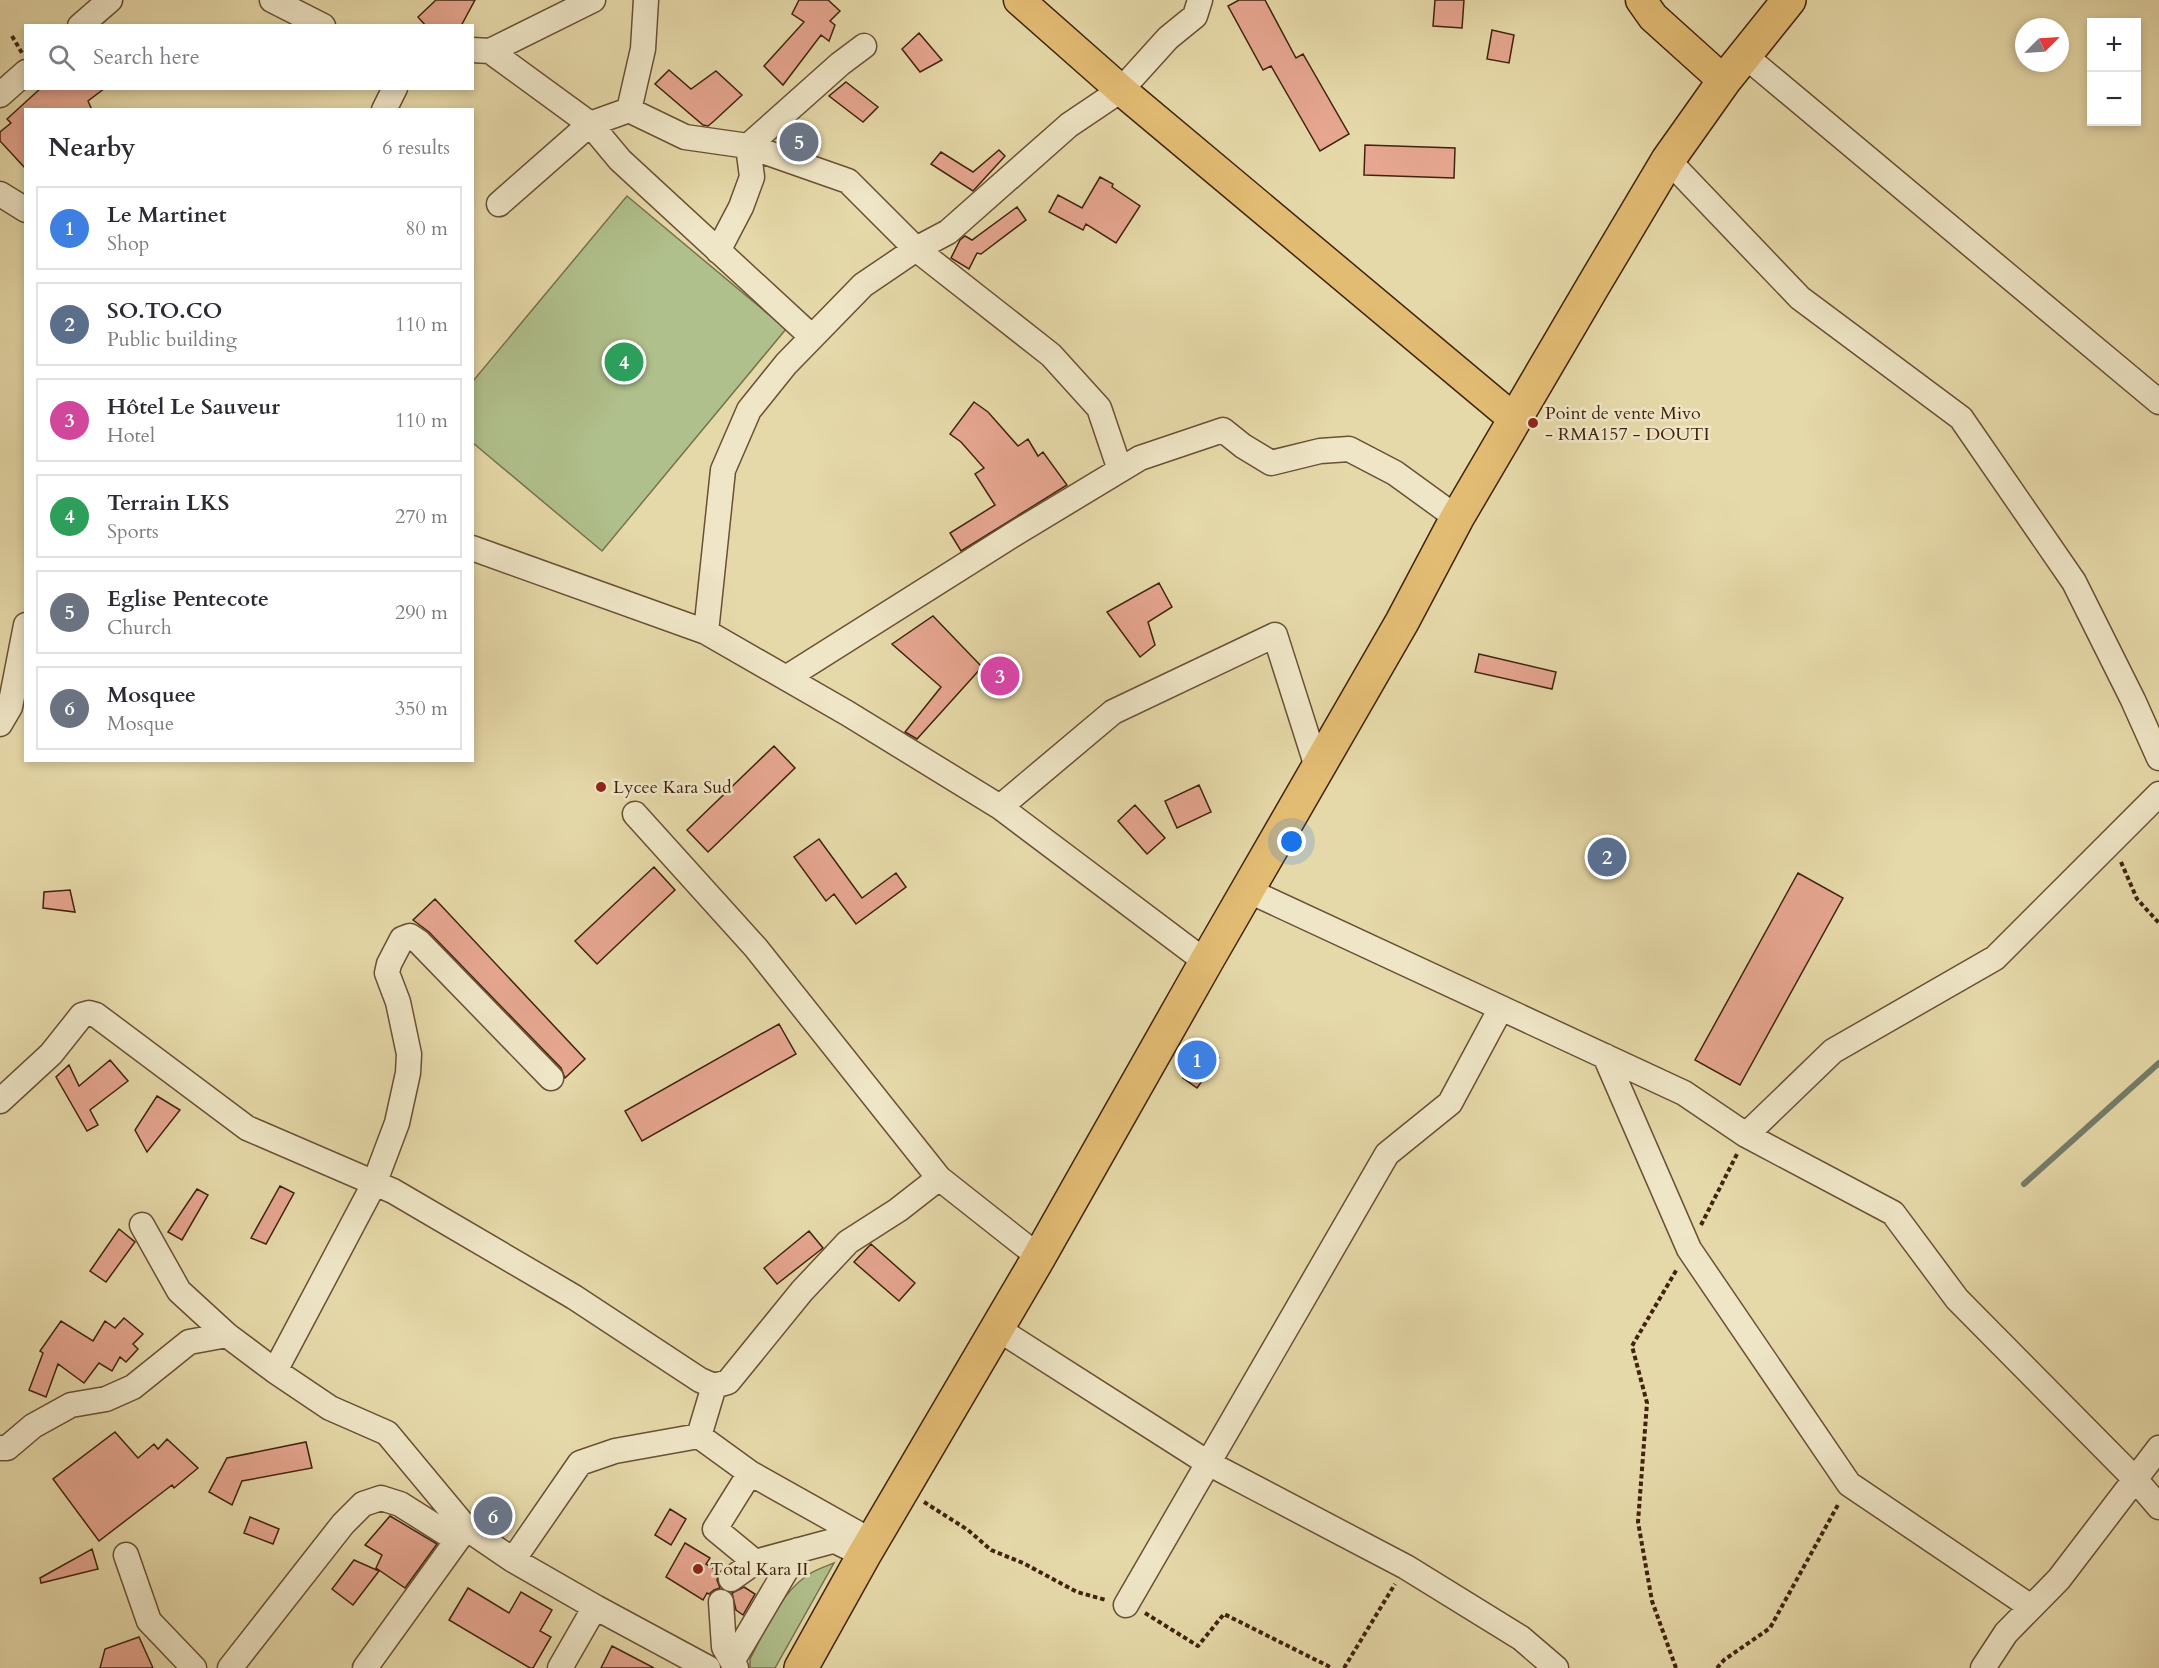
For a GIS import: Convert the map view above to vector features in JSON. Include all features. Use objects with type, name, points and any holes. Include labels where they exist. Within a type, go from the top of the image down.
[{"type":"highway","points":[[801,1668],[868,1548],[998,1329],[1247,890],[1318,770],[1514,419],[1668,160],[1724,81],[1789,0]]},
{"type":"main road","points":[[1018,0],[1121,90],[1514,419]]},
{"type":"main road","points":[[1641,0],[1653,17],[1724,81]]},
{"type":"street","points":[[82,24],[110,0]]},
{"type":"street","points":[[481,50],[593,0]]},
{"type":"street","points":[[629,110],[643,49],[646,0]]},
{"type":"street","points":[[706,633],[723,471],[749,410],[786,364],[863,285],[916,249],[948,232],[1069,125],[1121,90],[1168,38],[1196,16],[1200,0]]},
{"type":"street","points":[[283,2],[320,24]]},
{"type":"street","points":[[748,146],[840,64],[864,46]]},
{"type":"street","points":[[481,50],[590,124],[620,160],[812,337]]},
{"type":"street","points":[[1744,55],[2159,402]]},
{"type":"street","points":[[0,94],[24,74]]},
{"type":"street","points":[[385,108],[394,90]]},
{"type":"street","points":[[499,204],[590,124],[629,110],[685,136],[748,146],[848,182],[916,249],[1051,355],[1099,408],[1120,470]]},
{"type":"street","points":[[718,251],[741,207],[752,177],[748,146]]},
{"type":"street","points":[[1668,160],[1800,298],[1961,418],[2074,582],[2133,700],[2159,758]]},
{"type":"street","points":[[0,194],[24,209]]},
{"type":"street","points":[[786,678],[1019,531],[1140,458],[1222,430],[1271,463],[1320,451],[1349,448],[1395,473],[1457,518]]},
{"type":"street","points":[[474,549],[706,633],[786,678],[1000,807],[1206,962]]},
{"type":"street","points":[[0,724],[10,707],[24,634]]},
{"type":"street","points":[[1000,807],[1113,712],[1275,636],[1318,770]]},
{"type":"street","points":[[1746,1135],[1833,1051],[1995,958],[2159,794]]},
{"type":"street","points":[[635,814],[756,948],[939,1178],[1039,1257]]},
{"type":"street","points":[[1247,890],[1684,1093],[1746,1135],[1893,1213],[1957,1299],[2135,1479],[2159,1507]]},
{"type":"street","points":[[275,1371],[374,1184],[397,1123],[408,1073],[409,1054],[398,1002],[387,973],[389,964],[402,939],[410,936],[419,942],[551,1078]]},
{"type":"street","points":[[1126,1605],[1387,1154],[1450,1102],[1501,1008]]},
{"type":"street","points":[[0,1101],[51,1054],[82,1015],[89,1013],[96,1015],[247,1128],[393,1191],[574,1297],[700,1380],[714,1386],[728,1382],[802,1291],[848,1242],[898,1210],[939,1178]]},
{"type":"street","points":[[1605,1056],[1689,1249],[1849,1484],[2031,1607]]},
{"type":"street","points":[[142,1225],[179,1291],[227,1335],[275,1371],[330,1408],[387,1433],[462,1534]]},
{"type":"street","points":[[998,1329],[1208,1463],[1406,1567],[1521,1638],[1556,1668]]},
{"type":"street","points":[[0,1448],[7,1448],[33,1426],[71,1405],[106,1399],[133,1387],[189,1342],[227,1335]]},
{"type":"street","points":[[699,1436],[714,1386]]},
{"type":"street","points":[[513,1560],[580,1463],[615,1451],[699,1436],[750,1473],[868,1548]]},
{"type":"street","points":[[1983,1668],[2006,1633],[2059,1579],[2159,1448]]},
{"type":"street","points":[[750,1473],[715,1529],[755,1562]]},
{"type":"street","points":[[230,1668],[343,1524],[363,1504],[381,1498],[400,1504],[513,1560],[708,1668]]},
{"type":"street","points":[[364,1668],[462,1534]]},
{"type":"street","points":[[731,1579],[755,1562],[835,1541],[868,1548]]},
{"type":"street","points":[[722,1602],[724,1647],[735,1664],[798,1550]]},
{"type":"street","points":[[126,1555],[149,1621],[194,1668]]},
{"type":"street","points":[[560,1668],[595,1607]]},
{"type":"path","points":[[12,36],[24,56]]},
{"type":"path","points":[[2116,838],[2122,866],[2137,899],[2159,923]]},
{"type":"path","points":[[1676,1668],[1652,1601],[1638,1522],[1647,1403],[1632,1346],[1689,1249],[1746,1135]]},
{"type":"path","points":[[1717,1668],[1724,1660],[1770,1628],[1849,1484]]},
{"type":"path","points":[[1344,1668],[1406,1567]]},
{"type":"green space","points":[[627,196],[786,329],[602,551],[474,444],[474,380]]},
{"type":"green space","points":[[834,1563],[775,1668],[750,1668],[750,1659],[773,1615],[788,1594],[808,1575]]},
{"type":"building","points":[[436,0],[475,0],[462,24],[424,24],[418,17]]},
{"type":"building","points":[[799,0],[828,0],[840,11],[830,21],[835,25],[829,41],[821,35],[783,85],[764,66],[804,22],[792,14]]},
{"type":"building","points":[[1239,0],[1265,0],[1296,58],[1303,54],[1349,134],[1320,151],[1271,66],[1263,70],[1228,6]]},
{"type":"building","points":[[1435,0],[1464,0],[1462,28],[1433,26]]},
{"type":"building","points":[[1492,30],[1514,35],[1509,63],[1487,59]]},
{"type":"building","points":[[919,33],[942,60],[920,72],[902,49]]},
{"type":"building","points":[[669,70],[691,89],[716,71],[742,95],[708,126],[703,125],[655,84]]},
{"type":"building","points":[[846,82],[878,107],[863,122],[829,96]]},
{"type":"building","points":[[39,90],[102,90],[88,101],[91,108],[24,108],[24,167],[0,141],[0,132],[11,123],[7,119]]},
{"type":"building","points":[[1365,145],[1455,148],[1454,178],[1364,175]]},
{"type":"building","points":[[999,150],[1005,156],[973,191],[931,164],[941,152],[973,172]]},
{"type":"building","points":[[1100,177],[1113,184],[1112,187],[1140,206],[1116,243],[1086,224],[1083,230],[1049,212],[1058,195],[1082,208]]},
{"type":"building","points":[[1017,207],[1026,220],[981,254],[977,253],[969,269],[951,258],[960,240],[965,236],[972,240]]},
{"type":"building","points":[[974,402],[988,412],[1018,446],[1028,439],[1038,456],[1043,452],[1067,485],[961,551],[950,533],[995,505],[975,474],[984,468],[961,442],[950,434]]},
{"type":"building","points":[[1159,583],[1172,607],[1148,622],[1155,645],[1140,657],[1107,612]]},
{"type":"building","points":[[933,616],[982,667],[917,739],[905,732],[941,687],[892,644]]},
{"type":"building","points":[[1479,654],[1556,672],[1552,689],[1475,672]]},
{"type":"building","points":[[774,746],[795,768],[708,852],[687,830]]},
{"type":"building","points":[[1199,785],[1211,812],[1177,828],[1165,801]]},
{"type":"building","points":[[1135,805],[1165,838],[1147,854],[1118,821]]},
{"type":"building","points":[[819,839],[862,898],[896,873],[906,887],[856,924],[834,894],[826,901],[794,857]]},
{"type":"building","points":[[654,867],[675,890],[597,964],[575,941]]},
{"type":"building","points":[[1798,873],[1843,898],[1740,1085],[1695,1060]]},
{"type":"building","points":[[70,890],[75,912],[43,908],[44,892]]},
{"type":"building","points":[[435,899],[585,1059],[565,1078],[561,1068],[429,932],[413,920]]},
{"type":"building","points":[[779,1024],[796,1054],[642,1141],[625,1111]]},
{"type":"building","points":[[1206,1048],[1219,1058],[1197,1088],[1183,1078]]},
{"type":"building","points":[[110,1060],[128,1081],[90,1110],[98,1125],[87,1131],[56,1077],[69,1065],[79,1086]]},
{"type":"building","points":[[157,1096],[180,1110],[147,1152],[135,1130]]},
{"type":"building","points":[[280,1186],[294,1193],[266,1244],[251,1238]]},
{"type":"building","points":[[197,1189],[208,1195],[182,1240],[168,1232]]},
{"type":"building","points":[[119,1229],[135,1242],[106,1282],[90,1271]]},
{"type":"building","points":[[809,1231],[823,1248],[777,1284],[764,1268]]},
{"type":"building","points":[[871,1244],[915,1283],[899,1301],[854,1262]]},
{"type":"building","points":[[124,1318],[143,1334],[133,1344],[138,1349],[126,1362],[120,1357],[112,1371],[99,1363],[84,1383],[58,1364],[46,1397],[29,1390],[43,1353],[40,1351],[61,1321],[93,1341],[105,1321],[115,1328]]},
{"type":"building","points":[[115,1432],[138,1458],[154,1444],[158,1449],[167,1439],[198,1468],[174,1488],[172,1485],[99,1541],[53,1479]]},
{"type":"building","points":[[306,1442],[312,1468],[242,1481],[232,1505],[209,1492],[227,1458]]},
{"type":"building","points":[[670,1509],[686,1519],[671,1545],[655,1535]]},
{"type":"building","points":[[390,1516],[437,1544],[405,1588],[376,1568],[382,1555],[365,1545]]},
{"type":"building","points":[[250,1517],[279,1529],[273,1544],[244,1533]]},
{"type":"building","points":[[685,1543],[710,1558],[706,1564],[719,1572],[717,1580],[720,1588],[707,1593],[703,1600],[666,1577]]},
{"type":"building","points":[[92,1549],[98,1569],[41,1583],[40,1578]]},
{"type":"building","points":[[354,1560],[379,1571],[353,1605],[332,1589]]},
{"type":"building","points":[[744,1587],[755,1594],[743,1615],[736,1610],[732,1593]]},
{"type":"building","points":[[468,1588],[509,1613],[521,1592],[552,1610],[540,1631],[551,1637],[533,1668],[449,1620]]},
{"type":"building","points":[[139,1637],[153,1668],[100,1668],[105,1649]]},
{"type":"building","points":[[612,1646],[654,1668],[601,1668]]},
{"type":"waterway","points":[[2024,1184],[2159,1063]]},
{"type":"place","name":"Eglise Pentecote","points":[[799,142]]},
{"type":"place","name":"Terrain LKS","points":[[624,362]]},
{"type":"place","name":"Point de vente Mivo - RMA157 - DOUTI","points":[[1533,423]]},
{"type":"place","name":"Hôtel Le Sauveur","points":[[1000,676]]},
{"type":"place","name":"Lycee Kara Sud","points":[[601,787]]},
{"type":"place","name":"SO.TO.CO","points":[[1607,857]]},
{"type":"place","name":"Le Martinet","points":[[1197,1060]]},
{"type":"place","name":"Mosquee","points":[[493,1516]]},
{"type":"place","name":"Total Kara II","points":[[698,1569]]}]
